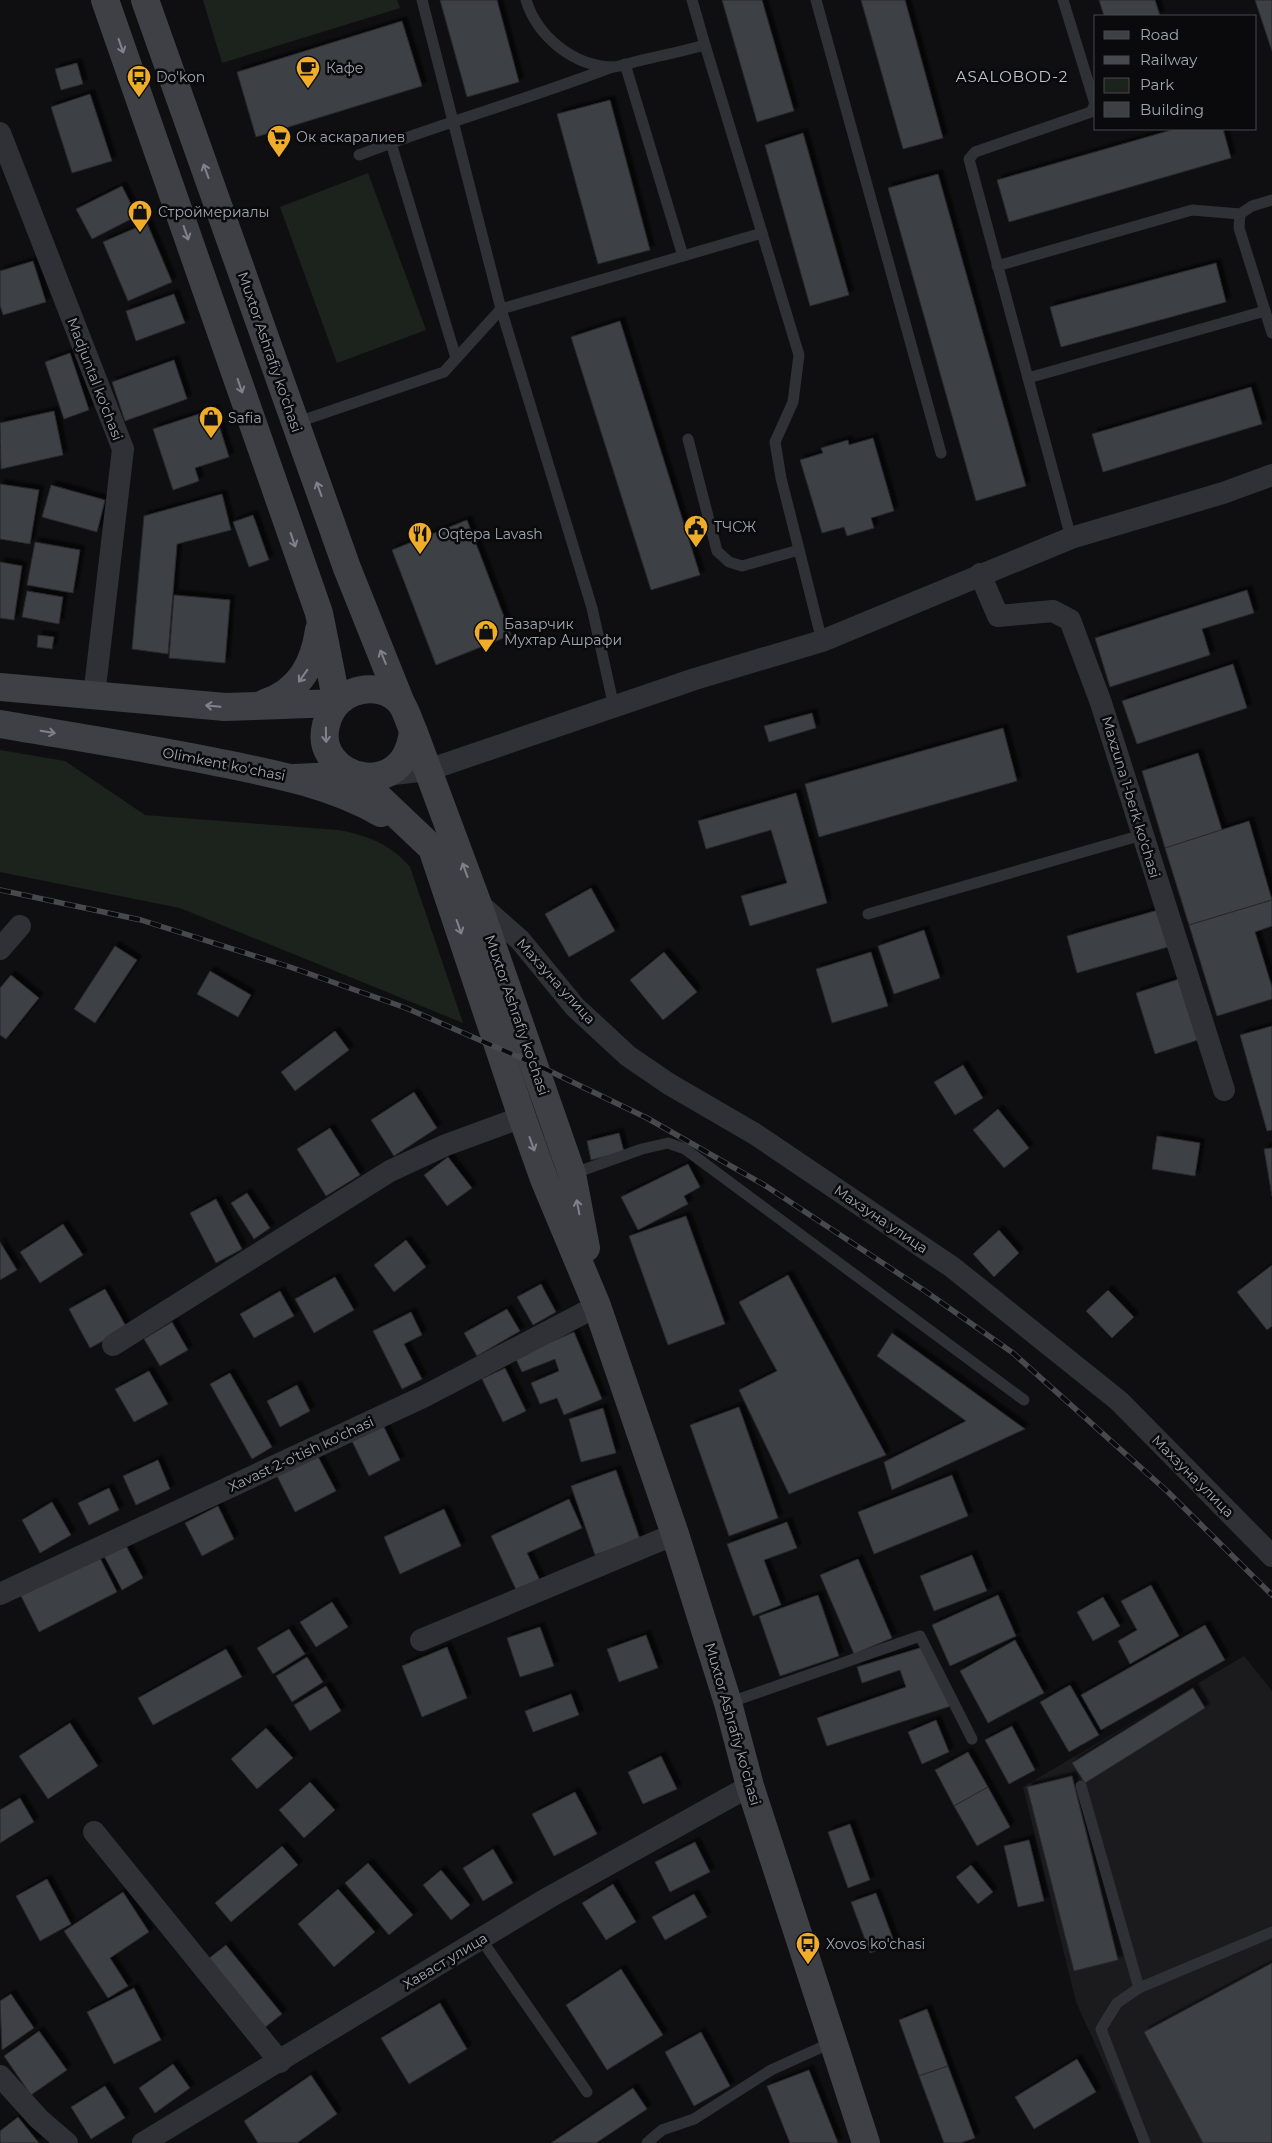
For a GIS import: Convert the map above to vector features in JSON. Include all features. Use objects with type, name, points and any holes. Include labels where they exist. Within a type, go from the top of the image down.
[{"type":"main road","points":[[105,0],[318,613],[337,703]]},
{"type":"main road","name":"Muxtor Ashrafiy ko'chasi","points":[[145,0],[347,568],[401,703]]},
{"type":"main road","points":[[261,704],[277,699],[289,691],[306,671],[317,644],[318,613]]},
{"type":"main road","points":[[0,687],[225,707],[261,704],[337,703]]},
{"type":"main road","points":[[295,778],[355,775],[370,778],[385,775],[397,767],[407,756],[412,745],[413,730],[401,703],[389,693],[376,689],[354,692],[337,703],[329,715],[325,730],[326,744],[332,758],[342,768],[355,775]]},
{"type":"main road","name":"Olimkent ko'chasi","points":[[0,724],[146,748],[295,778],[330,788],[359,800],[389,817],[432,848]]},
{"type":"main road","name":"Muxtor Ashrafiy ko'chasi","points":[[413,730],[477,902],[572,1174],[597,1306]]},
{"type":"main road","name":"Muxtor Ashrafiy ko'chasi","points":[[355,775],[432,848],[522,1117],[544,1179],[597,1306],[675,1534],[728,1703],[750,1786],[866,2143]]},
{"type":"street","name":"Madjuntal ko'chasi","points":[[0,133],[123,449],[94,696]]},
{"type":"street","points":[[385,775],[428,770],[695,680],[822,641],[980,574],[1072,538],[1223,493],[1272,475]]},
{"type":"street","name":"Maxzuna 1-berk ko'chasi","points":[[980,574],[998,616],[1053,611],[1070,620],[1101,703],[1224,1090]]},
{"type":"street","name":"Махзуна улица","points":[[477,902],[520,940],[575,1007],[628,1056],[669,1084],[754,1134],[952,1267],[1119,1401],[1272,1556]]},
{"type":"street","points":[[0,949],[20,926]]},
{"type":"street","points":[[113,1345],[390,1171],[446,1146],[522,1117]]},
{"type":"street","name":"Xavast 2-o'tish ko'chasi","points":[[0,1594],[423,1397],[597,1306]]},
{"type":"street","points":[[421,1640],[675,1534]]},
{"type":"street","name":"Хаваст улица","points":[[144,2143],[548,1898],[750,1786]]},
{"type":"street","points":[[94,1832],[280,2062]]},
{"type":"street","points":[[0,2076],[39,2119],[67,2143]]},
{"type":"lane","points":[[422,0],[501,309],[592,608],[614,707]]},
{"type":"lane","points":[[526,0],[531,16],[546,37],[567,52],[586,62],[612,67]]},
{"type":"lane","points":[[692,0],[800,356],[793,402],[775,442],[781,478],[822,641]]},
{"type":"lane","points":[[816,0],[941,453]]},
{"type":"lane","points":[[1063,0],[1094,101]]},
{"type":"lane","points":[[359,155],[452,120],[612,67],[706,45]]},
{"type":"lane","points":[[625,64],[683,256]]},
{"type":"lane","points":[[1072,538],[969,159],[975,152],[1091,112],[1094,106]]},
{"type":"lane","points":[[391,142],[456,358]]},
{"type":"lane","points":[[997,266],[1192,210],[1212,210],[1240,214],[1252,206],[1272,200]]},
{"type":"lane","points":[[1240,214],[1239,228],[1272,333]]},
{"type":"lane","points":[[295,423],[444,372],[501,309],[762,233]]},
{"type":"lane","points":[[1028,378],[1265,311]]},
{"type":"lane","points":[[688,439],[717,551],[728,562],[742,566],[799,550]]},
{"type":"lane","points":[[868,914],[1142,835]]},
{"type":"lane","points":[[572,1174],[642,1149],[668,1143],[685,1149],[1024,1400]]},
{"type":"lane","points":[[728,1703],[920,1636],[972,1739]]},
{"type":"lane","points":[[1081,1786],[1139,1988]]},
{"type":"lane","points":[[1145,2143],[1101,2029],[1117,2002],[1139,1988],[1272,1932]]},
{"type":"lane","points":[[481,1938],[587,2092]]},
{"type":"lane","points":[[647,2143],[662,2130],[694,2119],[771,2070],[833,2042]]},
{"type":"shaded area","points":[[1244,1656],[1272,1691],[1272,2143],[1140,2143],[1076,2002],[1023,1787]]},
{"type":"green space","points":[[203,0],[397,0],[400,8],[222,63]]},
{"type":"green space","points":[[368,173],[426,330],[337,363],[280,207]]},
{"type":"green space","points":[[0,750],[65,761],[145,815],[337,830],[358,834],[395,852],[410,867],[463,1023],[180,908],[0,872]]},
{"type":"building","points":[[440,0],[497,0],[519,82],[467,97]]},
{"type":"building","points":[[722,0],[762,0],[794,111],[757,122]]},
{"type":"building","points":[[861,0],[905,0],[943,138],[903,149]]},
{"type":"building","points":[[1099,0],[1155,0],[1160,15],[1104,15]]},
{"type":"building","points":[[1255,0],[1272,0],[1272,51]]},
{"type":"building","points":[[402,21],[422,86],[256,137],[237,72]]},
{"type":"building","points":[[77,63],[83,84],[61,90],[55,69]]},
{"type":"building","points":[[90,94],[112,161],[72,173],[51,107]]},
{"type":"building","points":[[610,100],[650,250],[598,264],[557,114]]},
{"type":"building","points":[[1172,130],[1223,130],[1231,158],[1009,222],[997,180]]},
{"type":"building","points":[[803,133],[849,295],[810,306],[765,145]]},
{"type":"building","points":[[938,174],[1026,486],[976,501],[888,188]]},
{"type":"building","points":[[122,186],[137,216],[92,239],[76,209]]},
{"type":"building","points":[[147,223],[172,282],[128,301],[103,242]]},
{"type":"building","points":[[33,261],[46,302],[3,315],[0,305],[0,271]]},
{"type":"building","points":[[1216,263],[1226,302],[1061,347],[1050,307]]},
{"type":"building","points":[[174,294],[185,323],[136,341],[126,311]]},
{"type":"building","points":[[620,321],[700,575],[651,590],[571,337]]},
{"type":"building","points":[[70,353],[89,410],[64,419],[45,362]]},
{"type":"building","points":[[174,360],[187,399],[125,421],[112,382]]},
{"type":"building","points":[[1251,387],[1262,424],[1103,472],[1092,434]]},
{"type":"building","points":[[214,409],[229,457],[195,468],[199,481],[173,490],[153,429]]},
{"type":"building","points":[[54,411],[63,455],[1,469],[0,423]]},
{"type":"building","points":[[873,438],[894,511],[871,518],[874,528],[847,536],[844,527],[822,533],[800,460],[823,453],[821,448],[848,440],[849,445]]},
{"type":"building","points":[[0,484],[39,490],[30,544],[0,539]]},
{"type":"building","points":[[51,485],[105,500],[97,532],[42,517]]},
{"type":"building","points":[[222,494],[231,530],[177,544],[168,654],[132,649],[144,516]]},
{"type":"building","points":[[253,515],[269,560],[249,567],[233,522]]},
{"type":"building","points":[[467,520],[511,635],[436,665],[392,550]]},
{"type":"building","points":[[35,542],[80,550],[73,593],[27,585]]},
{"type":"building","points":[[0,562],[22,566],[14,620],[0,618]]},
{"type":"building","points":[[1247,590],[1254,613],[1202,629],[1210,655],[1110,687],[1095,638]]},
{"type":"building","points":[[27,591],[63,597],[59,624],[22,617]]},
{"type":"building","points":[[174,595],[230,600],[225,663],[169,658]]},
{"type":"building","points":[[38,635],[54,637],[52,649],[37,647]]},
{"type":"building","points":[[1233,664],[1247,708],[1137,744],[1122,701]]},
{"type":"building","points":[[812,713],[816,728],[769,742],[764,726]]},
{"type":"building","points":[[1003,728],[1017,781],[819,837],[805,784]]},
{"type":"building","points":[[1198,753],[1222,830],[1165,848],[1142,771]]},
{"type":"building","points":[[796,793],[827,903],[750,926],[741,896],[787,883],[771,830],[706,849],[698,821]]},
{"type":"building","points":[[1249,821],[1272,900],[1189,925],[1165,848]]},
{"type":"building","points":[[591,888],[615,931],[569,957],[545,914]]},
{"type":"building","points":[[1272,900],[1272,926],[1255,932],[1272,987],[1272,999],[1217,1016],[1189,925]]},
{"type":"building","points":[[1165,908],[1175,945],[1077,973],[1067,936]]},
{"type":"building","points":[[924,930],[940,978],[894,994],[878,946]]},
{"type":"building","points":[[115,946],[137,960],[95,1023],[74,1009]]},
{"type":"building","points":[[664,952],[697,992],[663,1020],[630,980]]},
{"type":"building","points":[[871,952],[888,1006],[832,1023],[816,969]]},
{"type":"building","points":[[210,971],[251,995],[238,1017],[197,994]]},
{"type":"building","points":[[11,975],[39,998],[6,1039],[0,1035],[0,988]]},
{"type":"building","points":[[1179,979],[1198,1040],[1155,1054],[1136,993]]},
{"type":"building","points":[[1272,1026],[1272,1130],[1267,1131],[1240,1035]]},
{"type":"building","points":[[335,1031],[349,1050],[295,1091],[281,1072]]},
{"type":"building","points":[[963,1065],[983,1098],[955,1115],[934,1082]]},
{"type":"building","points":[[414,1092],[437,1128],[394,1156],[371,1120]]},
{"type":"building","points":[[998,1109],[1029,1148],[1004,1168],[973,1130]]},
{"type":"building","points":[[330,1128],[360,1175],[326,1196],[297,1149]]},
{"type":"building","points":[[619,1133],[624,1152],[591,1160],[587,1141]]},
{"type":"building","points":[[1157,1136],[1200,1143],[1195,1176],[1152,1169]]},
{"type":"building","points":[[1272,1148],[1272,1196],[1264,1149]]},
{"type":"building","points":[[448,1157],[472,1188],[447,1206],[424,1175]]},
{"type":"building","points":[[688,1164],[700,1187],[684,1196],[688,1204],[638,1230],[621,1197]]},
{"type":"building","points":[[247,1193],[270,1228],[254,1239],[231,1203]]},
{"type":"building","points":[[216,1199],[242,1249],[216,1263],[190,1213]]},
{"type":"building","points":[[686,1216],[725,1324],[668,1345],[629,1236]]},
{"type":"building","points":[[63,1224],[83,1255],[40,1283],[20,1252]]},
{"type":"building","points":[[999,1230],[1019,1253],[994,1277],[973,1254]]},
{"type":"building","points":[[406,1240],[426,1267],[394,1292],[374,1265]]},
{"type":"building","points":[[0,1242],[17,1270],[0,1280]]},
{"type":"building","points":[[1272,1265],[1272,1326],[1267,1330],[1237,1292]]},
{"type":"building","points":[[788,1275],[886,1455],[789,1494],[739,1390],[777,1371],[739,1302]]},
{"type":"building","points":[[335,1277],[354,1310],[314,1333],[295,1299]]},
{"type":"building","points":[[541,1284],[556,1312],[533,1325],[517,1297]]},
{"type":"building","points":[[105,1289],[127,1328],[90,1348],[69,1309]]},
{"type":"building","points":[[1108,1290],[1134,1317],[1112,1338],[1086,1311]]},
{"type":"building","points":[[280,1291],[294,1316],[254,1338],[240,1314]]},
{"type":"building","points":[[507,1309],[520,1331],[477,1356],[464,1333]]},
{"type":"building","points":[[411,1312],[422,1335],[404,1344],[422,1379],[402,1389],[373,1331]]},
{"type":"building","points":[[172,1322],[188,1350],[160,1366],[144,1339]]},
{"type":"building","points":[[574,1332],[602,1399],[564,1415],[557,1398],[540,1404],[531,1383],[559,1371],[555,1359],[522,1372],[515,1357]]},
{"type":"building","points":[[892,1333],[1025,1429],[892,1490],[884,1462],[966,1421],[877,1356]]},
{"type":"building","points":[[505,1368],[526,1411],[503,1422],[482,1379]]},
{"type":"building","points":[[149,1371],[168,1404],[134,1422],[115,1389]]},
{"type":"building","points":[[230,1373],[272,1447],[252,1459],[210,1384]]},
{"type":"building","points":[[297,1385],[310,1411],[280,1427],[267,1401]]},
{"type":"building","points":[[739,1407],[778,1518],[729,1536],[690,1425]]},
{"type":"building","points":[[603,1408],[616,1453],[581,1462],[569,1419]]},
{"type":"building","points":[[382,1423],[400,1460],[369,1476],[351,1439]]},
{"type":"building","points":[[314,1449],[336,1491],[295,1512],[274,1470]]},
{"type":"building","points":[[158,1460],[170,1489],[136,1505],[123,1476]]},
{"type":"building","points":[[616,1470],[640,1539],[595,1555],[571,1486]]},
{"type":"building","points":[[952,1475],[968,1516],[874,1554],[858,1512]]},
{"type":"building","points":[[109,1488],[119,1510],[89,1525],[78,1503]]},
{"type":"building","points":[[569,1499],[582,1528],[527,1553],[541,1583],[518,1594],[491,1536]]},
{"type":"building","points":[[52,1502],[71,1535],[40,1553],[22,1520]]},
{"type":"building","points":[[218,1506],[234,1539],[202,1556],[185,1523]]},
{"type":"building","points":[[444,1509],[461,1546],[400,1574],[384,1537]]},
{"type":"building","points":[[787,1522],[797,1548],[764,1560],[781,1605],[753,1616],[727,1544]]},
{"type":"building","points":[[124,1542],[143,1578],[122,1590],[103,1554]]},
{"type":"building","points":[[98,1554],[117,1592],[39,1632],[20,1594]]},
{"type":"building","points":[[972,1555],[987,1591],[934,1611],[920,1576]]},
{"type":"building","points":[[858,1559],[892,1638],[854,1654],[820,1575]]},
{"type":"building","points":[[1151,1585],[1179,1636],[1130,1664],[1118,1641],[1137,1630],[1121,1601]]},
{"type":"building","points":[[818,1595],[839,1656],[780,1676],[759,1616]]},
{"type":"building","points":[[998,1595],[1016,1636],[950,1666],[932,1625]]},
{"type":"building","points":[[1103,1597],[1120,1626],[1093,1641],[1077,1612]]},
{"type":"building","points":[[332,1602],[348,1627],[316,1647],[300,1622]]},
{"type":"building","points":[[1205,1625],[1225,1660],[1101,1730],[1081,1695]]},
{"type":"building","points":[[540,1627],[554,1666],[520,1677],[507,1638]]},
{"type":"building","points":[[289,1629],[305,1654],[273,1674],[257,1648]]},
{"type":"building","points":[[646,1635],[658,1668],[619,1682],[607,1649]]},
{"type":"building","points":[[1015,1640],[1044,1693],[988,1723],[960,1671]]},
{"type":"building","points":[[447,1647],[467,1698],[422,1717],[402,1666]]},
{"type":"building","points":[[923,1647],[951,1706],[827,1746],[817,1718],[906,1687],[900,1670],[862,1683],[857,1667]]},
{"type":"building","points":[[226,1649],[242,1677],[153,1725],[138,1698]]},
{"type":"building","points":[[307,1657],[323,1682],[292,1702],[276,1676]]},
{"type":"building","points":[[1070,1685],[1099,1735],[1069,1752],[1040,1702]]},
{"type":"building","points":[[326,1686],[341,1711],[310,1731],[294,1705]]},
{"type":"building","points":[[1193,1688],[1205,1708],[1085,1783],[1072,1763]]},
{"type":"building","points":[[571,1694],[579,1715],[533,1732],[525,1711]]},
{"type":"building","points":[[936,1720],[949,1752],[922,1764],[908,1732]]},
{"type":"building","points":[[70,1723],[98,1766],[48,1799],[19,1756]]},
{"type":"building","points":[[1012,1726],[1035,1770],[1009,1784],[985,1740]]},
{"type":"building","points":[[266,1728],[293,1758],[257,1789],[231,1759]]},
{"type":"building","points":[[968,1752],[988,1787],[954,1806],[935,1770]]},
{"type":"building","points":[[661,1756],[677,1789],[643,1804],[628,1772]]},
{"type":"building","points":[[1072,1776],[1118,1960],[1074,1971],[1027,1787]]},
{"type":"building","points":[[310,1782],[335,1810],[304,1838],[279,1810]]},
{"type":"building","points":[[988,1787],[1010,1827],[977,1846],[954,1806]]},
{"type":"building","points":[[575,1792],[597,1834],[554,1856],[532,1814]]},
{"type":"building","points":[[20,1798],[34,1822],[0,1843],[0,1810]]},
{"type":"building","points":[[850,1824],[870,1880],[848,1888],[828,1832]]},
{"type":"building","points":[[1029,1840],[1044,1901],[1018,1907],[1004,1846]]},
{"type":"building","points":[[695,1842],[710,1872],[670,1892],[655,1862]]},
{"type":"building","points":[[282,1846],[298,1865],[231,1922],[215,1903]]},
{"type":"building","points":[[493,1849],[513,1883],[483,1901],[463,1868]]},
{"type":"building","points":[[368,1863],[413,1915],[389,1935],[345,1883]]},
{"type":"building","points":[[971,1865],[993,1892],[978,1904],[956,1877]]},
{"type":"building","points":[[441,1870],[470,1905],[451,1920],[423,1885]]},
{"type":"building","points":[[47,1879],[71,1924],[40,1941],[16,1896]]},
{"type":"building","points":[[613,1884],[636,1922],[606,1940],[582,1903]]},
{"type":"building","points":[[338,1889],[375,1932],[334,1967],[298,1924]]},
{"type":"building","points":[[123,1892],[149,1932],[110,1958],[128,1986],[108,1998],[64,1931]]},
{"type":"building","points":[[876,1893],[895,1944],[870,1953],[851,1902]]},
{"type":"building","points":[[694,1894],[707,1917],[665,1940],[652,1917]]},
{"type":"building","points":[[226,1945],[282,2014],[259,2032],[204,1962]]},
{"type":"building","points":[[1272,1963],[1272,2143],[1203,2143],[1144,2032]]},
{"type":"building","points":[[621,1969],[663,2035],[607,2070],[566,2005]]},
{"type":"building","points":[[134,1988],[161,2040],[114,2064],[87,2012]]},
{"type":"building","points":[[11,1994],[34,2028],[2,2050],[0,2001]]},
{"type":"building","points":[[440,2003],[467,2049],[409,2084],[381,2038]]},
{"type":"building","points":[[927,2009],[948,2066],[919,2076],[899,2020]]},
{"type":"building","points":[[39,2031],[67,2070],[31,2095],[4,2056]]},
{"type":"building","points":[[701,2032],[730,2086],[694,2106],[665,2052]]},
{"type":"building","points":[[1077,2059],[1096,2092],[1034,2129],[1015,2097]]},
{"type":"building","points":[[173,2064],[190,2088],[155,2113],[139,2088]]},
{"type":"building","points":[[948,2066],[975,2138],[960,2143],[944,2143],[919,2076]]},
{"type":"building","points":[[809,2070],[838,2143],[790,2143],[767,2086]]},
{"type":"building","points":[[311,2075],[337,2114],[297,2143],[258,2143],[244,2121]]},
{"type":"building","points":[[105,2086],[125,2118],[91,2139],[71,2107]]},
{"type":"building","points":[[633,2088],[647,2109],[596,2143],[551,2143]]},
{"type":"building","points":[[18,2117],[39,2143],[1,2143],[0,2131]]},
{"type":"railway","points":[[0,890],[141,920],[290,967],[406,1008],[535,1064],[647,1118],[766,1186],[925,1291],[1013,1353],[1168,1492],[1272,1595]]},
{"type":"place","name":"Кафе","points":[[308,89]]},
{"type":"place","name":"Do'kon","points":[[139,98]]},
{"type":"place","name":"Ок аскаралиев","points":[[279,158]]},
{"type":"place","name":"Строймериалы","points":[[140,233]]},
{"type":"place","name":"Safia","points":[[211,439]]},
{"type":"place","name":"ТЧСЖ","points":[[696,548]]},
{"type":"place","name":"Oqtepa Lavash","points":[[420,555]]},
{"type":"place","name":"Базарчик Мухтар Ашрафи","points":[[486,653]]},
{"type":"place","name":"Xovos ko'chasi","points":[[808,1965]]},
{"type":"district","name":"ASALOBOD-2","points":[[1012,77]]}]
